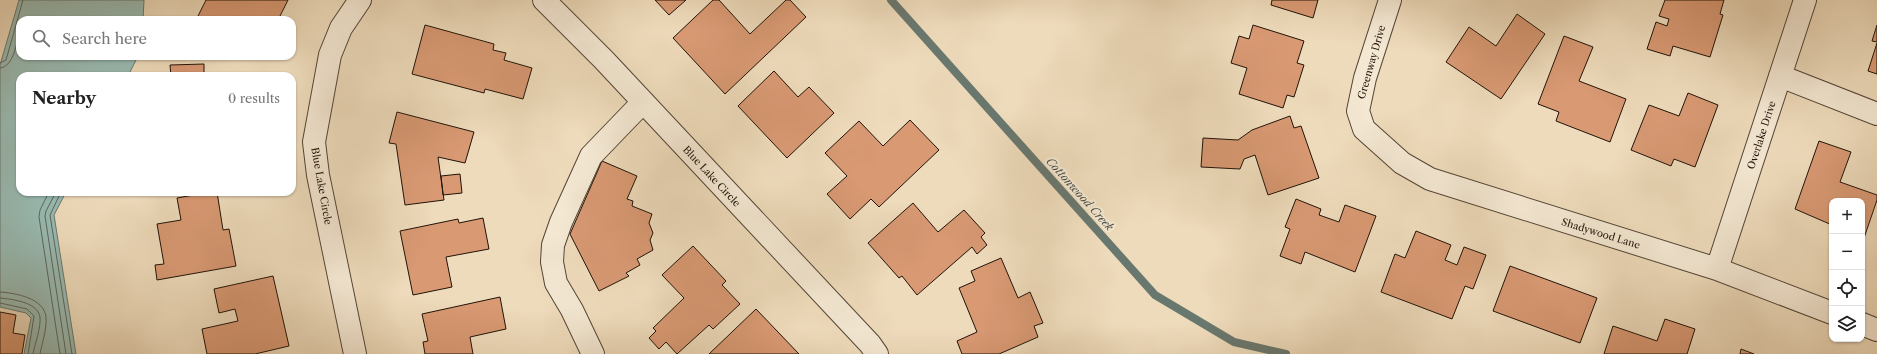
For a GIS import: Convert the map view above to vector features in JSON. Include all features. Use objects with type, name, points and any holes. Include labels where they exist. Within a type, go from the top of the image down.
[{"type":"street","name":"Blue Lake Circle","points":[[355,354],[318,175],[314,142],[330,55],[342,28],[360,0]]},
{"type":"street","name":"Blue Lake Circle","points":[[544,0],[643,102],[870,344],[877,354]]},
{"type":"street","name":"Greenway Drive","points":[[1378,142],[1364,129],[1358,111],[1365,78],[1390,0]]},
{"type":"street","name":"Overlake Drive","points":[[1717,269],[1805,0]]},
{"type":"street","points":[[1780,76],[1877,114]]},
{"type":"street","points":[[592,354],[572,310],[556,283],[552,262],[553,245],[561,222],[591,156],[643,102]]},
{"type":"street","name":"Shadywood Lane","points":[[1378,142],[1402,163],[1430,179],[1717,269],[1829,312]]},
{"type":"street","points":[[1865,325],[1877,330]]},
{"type":"water","points":[[19,0],[144,0],[143,16],[16,16],[16,60],[136,60],[130,72],[16,72],[16,196],[64,196],[54,215],[76,354],[24,354],[31,318],[26,313],[0,307],[0,65]]},
{"type":"building","points":[[206,0],[288,0],[280,16],[198,16]]},
{"type":"building","points":[[655,0],[686,0],[669,15]]},
{"type":"building","points":[[713,0],[719,0],[750,34],[786,0],[790,0],[806,17],[725,94],[673,38]]},
{"type":"building","points":[[1272,0],[1318,0],[1313,18],[1271,5]]},
{"type":"building","points":[[1665,0],[1724,0],[1720,14],[1723,15],[1710,57],[1673,46],[1670,56],[1647,49],[1656,22],[1667,26],[1669,19],[1659,16]]},
{"type":"building","points":[[1517,14],[1545,34],[1501,99],[1446,62],[1469,27],[1496,46]]},
{"type":"building","points":[[425,25],[494,44],[493,50],[506,53],[504,60],[532,68],[523,99],[485,89],[484,93],[412,74]]},
{"type":"building","points":[[1253,25],[1304,41],[1297,63],[1304,65],[1294,97],[1287,95],[1283,108],[1239,94],[1247,68],[1231,63],[1239,36],[1249,39]]},
{"type":"building","points":[[1877,25],[1877,42],[1872,41]]},
{"type":"building","points":[[1564,36],[1593,47],[1579,81],[1626,99],[1610,142],[1556,121],[1559,112],[1538,104]]},
{"type":"building","points":[[1877,43],[1877,74],[1868,71]]},
{"type":"building","points":[[204,64],[204,72],[171,72],[170,65]]},
{"type":"building","points":[[774,71],[798,97],[809,87],[834,113],[787,158],[738,106]]},
{"type":"building","points":[[1688,93],[1718,105],[1695,167],[1674,159],[1671,166],[1631,150],[1649,105],[1679,116]]},
{"type":"building","points":[[397,112],[474,132],[465,163],[438,157],[444,200],[405,205],[396,144],[389,143]]},
{"type":"building","points":[[1290,116],[1294,128],[1301,126],[1319,178],[1268,195],[1255,155],[1244,159],[1240,169],[1201,167],[1203,138],[1238,140],[1252,130]]},
{"type":"building","points":[[910,120],[939,150],[879,207],[871,199],[850,219],[827,194],[847,176],[825,153],[859,121],[883,146]]},
{"type":"building","points":[[1819,141],[1851,152],[1840,182],[1877,195],[1877,200],[1865,235],[1865,198],[1829,198],[1829,224],[1795,209]]},
{"type":"building","points":[[602,161],[637,176],[627,199],[633,201],[632,206],[652,214],[649,223],[653,233],[650,240],[653,250],[637,259],[640,265],[626,273],[629,276],[599,291],[570,234]]},
{"type":"building","points":[[460,174],[462,193],[443,195],[441,176]]},
{"type":"building","points":[[188,196],[218,196],[223,230],[229,229],[236,266],[157,280],[155,265],[164,264],[157,224],[181,220],[177,198]]},
{"type":"building","points":[[1296,199],[1321,209],[1319,215],[1339,222],[1345,205],[1376,216],[1355,272],[1305,252],[1301,264],[1280,256],[1290,229],[1285,227]]},
{"type":"building","points":[[913,203],[938,232],[964,210],[985,233],[981,237],[987,245],[977,254],[972,247],[917,295],[902,276],[899,278],[868,243]]},
{"type":"building","points":[[483,218],[489,249],[446,257],[452,287],[413,295],[400,231],[458,219],[459,223]]},
{"type":"building","points":[[1416,231],[1451,245],[1445,260],[1457,265],[1464,247],[1486,255],[1473,289],[1465,286],[1452,319],[1381,292],[1395,254],[1405,258]]},
{"type":"building","points":[[693,246],[726,281],[722,285],[740,304],[713,329],[709,325],[677,354],[666,342],[659,349],[649,338],[656,331],[653,328],[684,298],[662,275]]},
{"type":"building","points":[[1001,258],[1018,298],[1030,292],[1043,323],[1034,326],[1038,337],[999,354],[962,354],[957,341],[977,332],[959,288],[975,281],[971,271]]},
{"type":"building","points":[[1510,266],[1597,298],[1580,343],[1493,311]]},
{"type":"building","points":[[273,276],[289,346],[255,354],[207,354],[202,329],[238,321],[235,309],[219,313],[214,289]]},
{"type":"building","points":[[500,297],[506,329],[470,337],[473,354],[425,354],[423,342],[428,341],[422,314]]},
{"type":"building","points":[[756,309],[799,354],[709,354]]},
{"type":"building","points":[[0,312],[16,315],[13,333],[25,335],[22,354],[0,354]]},
{"type":"building","points":[[1665,319],[1695,329],[1687,354],[1604,354],[1613,326],[1657,341]]},
{"type":"building","points":[[1741,349],[1754,354],[1740,354]]},
{"type":"waterway","name":"Cottonwood Creek","points":[[891,0],[1155,295],[1234,342],[1286,354]]}]
